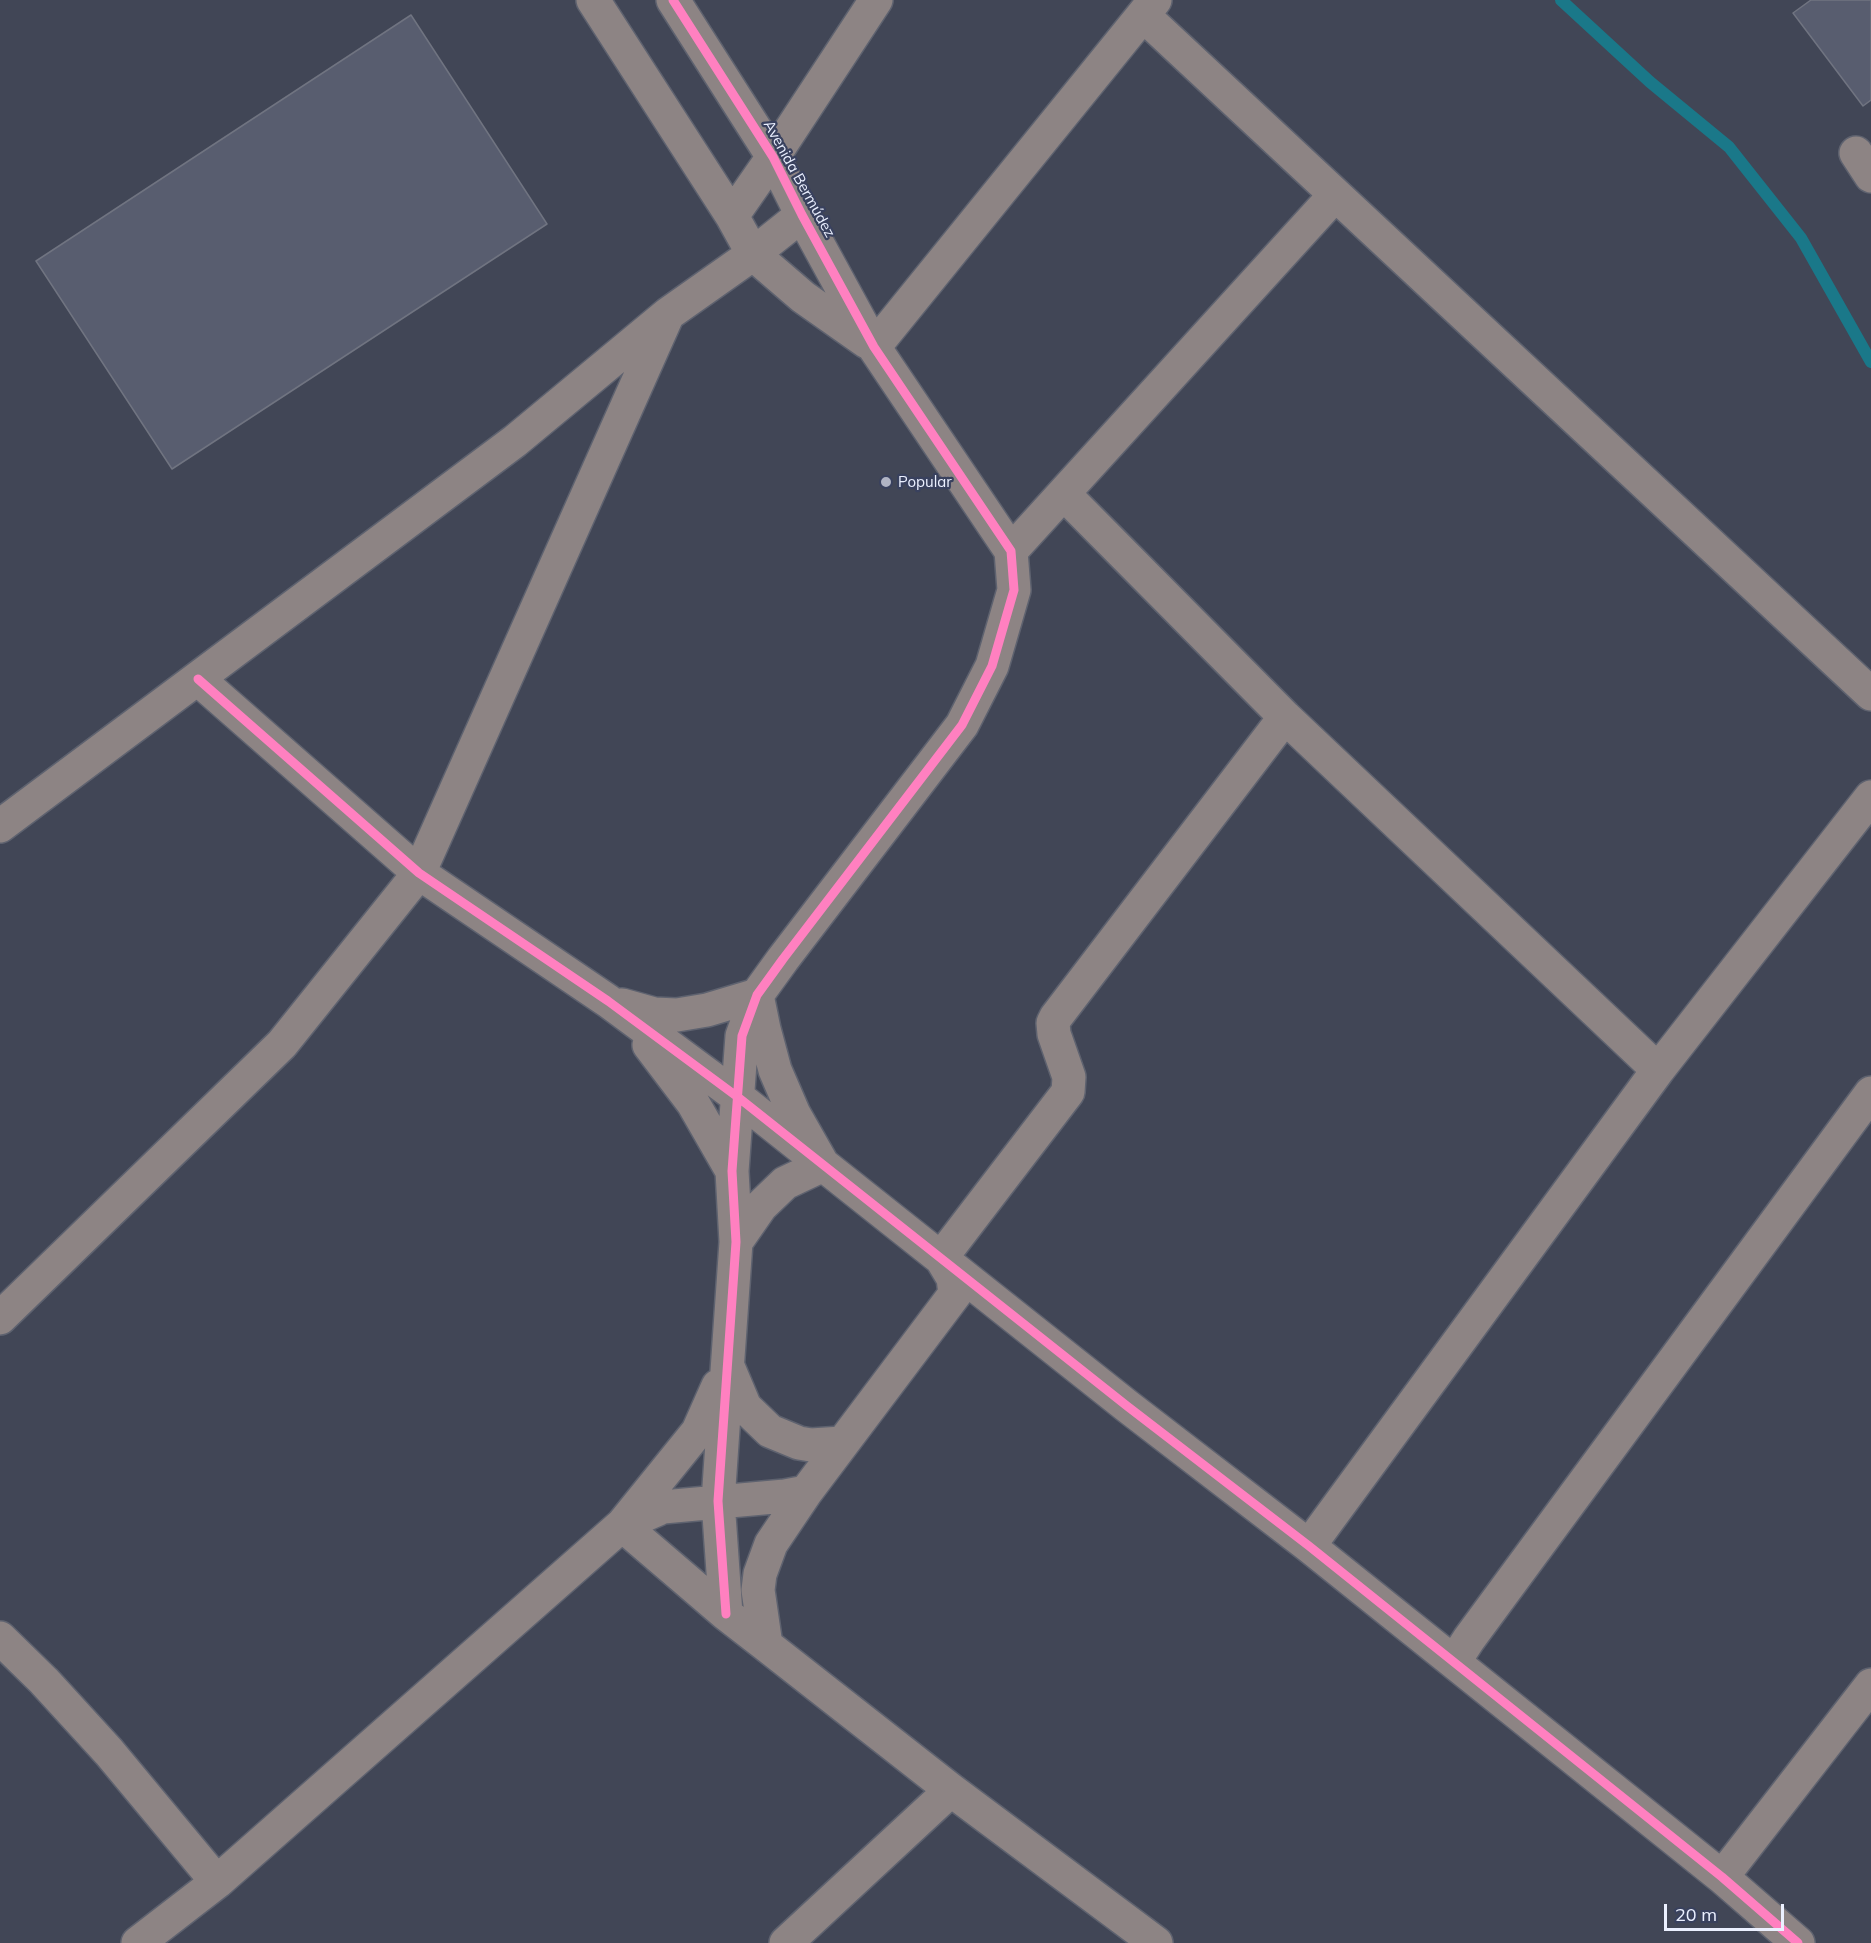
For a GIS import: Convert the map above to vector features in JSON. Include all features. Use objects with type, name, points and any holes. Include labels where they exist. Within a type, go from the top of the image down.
[{"type":"street","points":[[593,0],[732,216],[753,254],[803,297],[874,347],[1150,8],[1335,195],[1871,694]]},
{"type":"street","name":"Avenida Bermúdez","points":[[672,0],[773,157],[874,347],[1011,551]]},
{"type":"street","points":[[732,216],[876,0]]},
{"type":"street","points":[[726,1614],[718,1501],[736,1242],[732,1171],[742,1036],[757,995],[962,725],[992,666],[1014,590],[1011,551],[1335,195]]},
{"type":"street","points":[[0,826],[515,441],[668,314],[753,254],[802,215]]},
{"type":"street","points":[[0,1318],[282,1044],[419,873],[668,314]]},
{"type":"street","points":[[1064,494],[1285,717],[1658,1070]]},
{"type":"street","points":[[198,679],[419,873],[608,1001],[739,1098],[1127,1406],[1309,1546],[1722,1877],[1798,1943]]},
{"type":"street","points":[[941,1258],[1068,1092],[1069,1077],[1054,1034],[1053,1023],[1056,1017],[1285,717]]},
{"type":"street","points":[[1309,1546],[1658,1070],[1871,797]]},
{"type":"street","points":[[608,1001],[654,1014],[677,1015],[707,1010],[757,995]]},
{"type":"street","points":[[757,995],[775,1070],[794,1114],[823,1165]]},
{"type":"street","points":[[608,1001],[646,1041],[693,1103],[732,1171]]},
{"type":"street","points":[[1454,1662],[1871,1093]]},
{"type":"street","points":[[736,1242],[761,1206],[785,1183],[823,1165]]},
{"type":"street","points":[[766,1645],[758,1590],[760,1574],[771,1544],[806,1491],[955,1294],[953,1278],[941,1258]]},
{"type":"street","points":[[728,1365],[745,1407],[770,1431],[799,1443],[811,1445],[842,1443]]},
{"type":"street","points":[[138,1943],[218,1882],[622,1525],[698,1431],[728,1365]]},
{"type":"street","points":[[622,1525],[663,1507],[785,1496],[806,1491]]},
{"type":"street","points":[[622,1525],[726,1614],[951,1790],[1156,1943]]},
{"type":"street","points":[[0,1638],[44,1681],[109,1752],[218,1882]]},
{"type":"street","points":[[1722,1877],[1871,1685]]},
{"type":"street","points":[[786,1943],[951,1790]]},
{"type":"building","points":[[1811,0],[1871,0],[1871,100],[1863,106],[1793,13]]},
{"type":"building","points":[[411,15],[547,224],[172,469],[36,261]]},
{"type":"waterway","points":[[1561,0],[1650,82],[1729,147],[1801,238],[1871,362]]},
{"type":"cycle path","points":[[673,0],[773,157],[874,347],[1011,551],[1014,590],[992,666],[962,725],[757,995],[742,1036],[732,1171],[736,1242],[718,1501],[726,1614]]},
{"type":"cycle path","points":[[198,679],[419,873],[608,1001],[739,1098],[1127,1406],[1309,1546],[1722,1877],[1798,1943]]},
{"type":"place","name":"Popular","points":[[886,482]]}]
